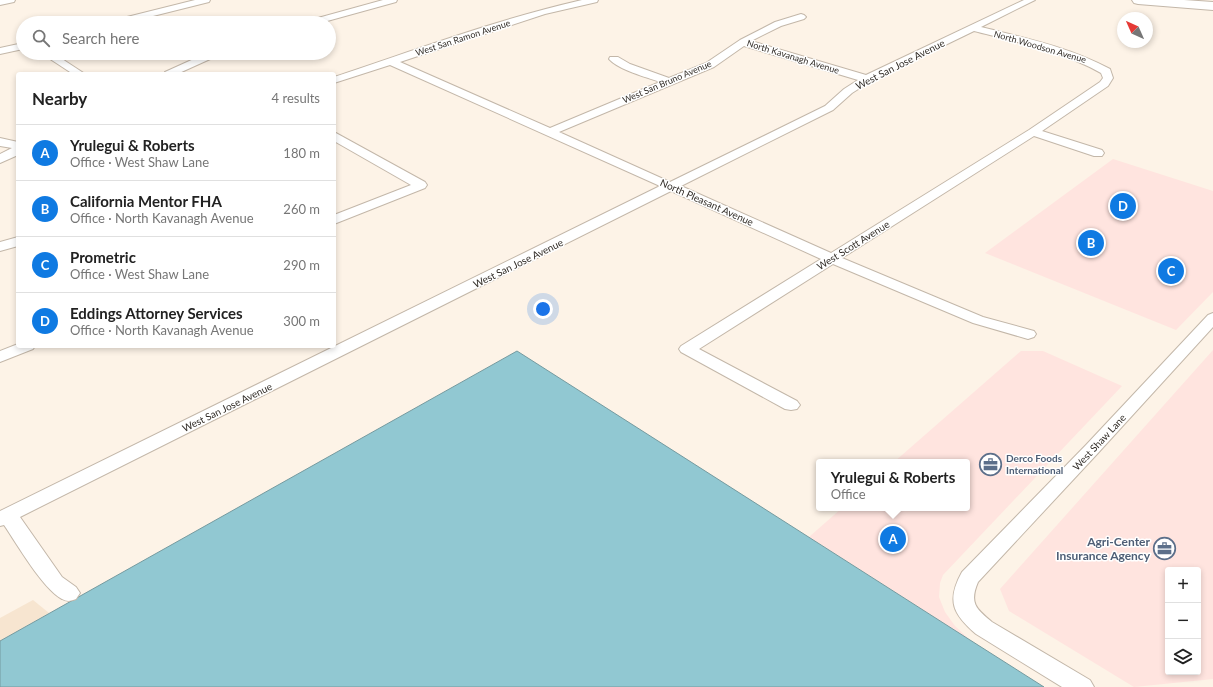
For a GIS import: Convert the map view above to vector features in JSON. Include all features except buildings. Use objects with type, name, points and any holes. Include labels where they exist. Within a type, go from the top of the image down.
[{"type":"street","points":[[0,2],[11,0]]},
{"type":"street","points":[[176,0],[187,5]]},
{"type":"street","points":[[142,16],[206,0]]},
{"type":"street","points":[[335,16],[393,0]]},
{"type":"street","name":"West San Ramon Avenue","points":[[336,79],[542,12],[594,0]]},
{"type":"street","name":"West San Jose Avenue","points":[[4,517],[829,108],[848,91],[867,80],[1031,0]]},
{"type":"street","points":[[1138,0],[1213,6]]},
{"type":"street","name":"West San Bruno Avenue","points":[[550,132],[710,65],[743,42],[778,24],[802,17]]},
{"type":"street","name":"North Woodson Avenue","points":[[972,28],[1073,55],[1090,61],[1106,71]]},
{"type":"street","name":"North Kavanagh Avenue","points":[[743,42],[867,80]]},
{"type":"street","points":[[0,51],[16,48]]},
{"type":"street","points":[[614,59],[626,66],[669,82]]},
{"type":"street","points":[[57,60],[77,72]]},
{"type":"street","points":[[173,72],[200,60]]},
{"type":"street","name":"North Pleasant Avenue","points":[[390,61],[831,258],[978,320],[1028,334]]},
{"type":"street","name":"West Scott Avenue","points":[[791,405],[687,349],[1033,132],[1104,84],[1108,78],[1106,71]]},
{"type":"street","points":[[1033,132],[1098,153]]},
{"type":"street","points":[[336,137],[421,185],[336,219]]},
{"type":"street","points":[[0,142],[16,146]]},
{"type":"street","points":[[0,159],[16,151]]},
{"type":"street","points":[[0,247],[16,242]]},
{"type":"street","name":"West Shaw Lane","points":[[1082,687],[984,628],[971,617],[963,605],[963,592],[969,578],[1092,449],[1213,318]]},
{"type":"street","points":[[0,357],[22,348]]},
{"type":"street","points":[[4,517],[55,583],[69,593]]},
{"type":"shaded area","points":[[1113,159],[1213,191],[1213,292],[1176,330],[985,253]]},
{"type":"shaded area","points":[[1213,350],[1213,679],[1134,687],[1009,611],[1000,589]]},
{"type":"shaded area","points":[[1021,351],[1043,351],[1122,386],[943,575],[940,583],[939,597],[945,612],[955,626],[970,640],[809,537],[839,511],[970,511],[970,459],[897,459]]},
{"type":"shaded area","points":[[33,600],[49,613],[0,641],[0,618]]},
{"type":"water","points":[[517,351],[1044,687],[0,687],[0,641]]},
{"type":"place","name":"Eddings Attorney Services","points":[[1123,206]]},
{"type":"place","name":"California Mentor FHA","points":[[1091,243]]},
{"type":"place","name":"Prometric","points":[[1171,271]]},
{"type":"place","name":"Derco Foods International","points":[[990,464]]},
{"type":"place","name":"Yrulegui & Roberts","points":[[893,539]]},
{"type":"place","name":"Agri-Center Insurance Agency","points":[[1165,549]]}]
